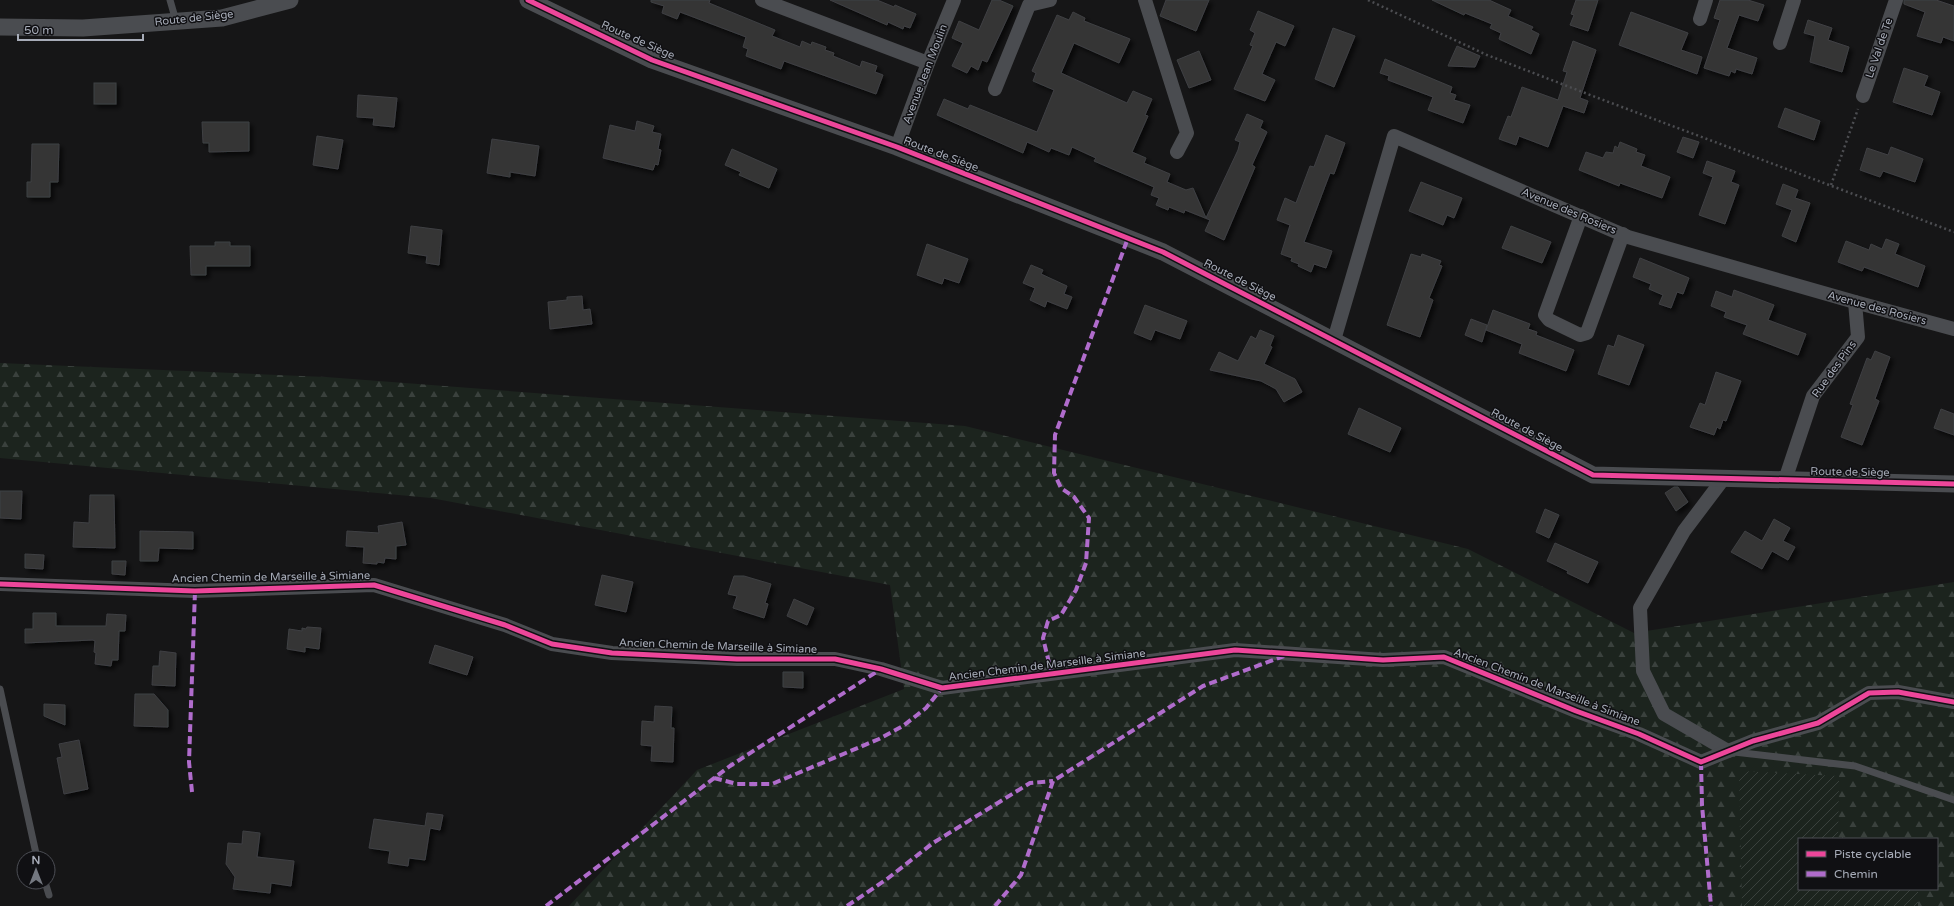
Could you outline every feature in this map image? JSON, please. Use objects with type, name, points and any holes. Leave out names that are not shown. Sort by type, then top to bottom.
[{"type":"street","name":"Route de Siège","points":[[0,27],[83,28],[222,18],[290,0]]},
{"type":"street","name":"Route de Siège","points":[[528,0],[652,60],[897,147],[1163,252],[1593,475],[1954,484]]},
{"type":"street","points":[[762,0],[928,63]]},
{"type":"street","name":"Avenue Jean Moulin","points":[[897,147],[928,63],[954,0]]},
{"type":"street","points":[[995,89],[1029,5],[1050,0]]},
{"type":"street","points":[[1144,0],[1187,133],[1177,152]]},
{"type":"street","points":[[1700,19],[1706,0]]},
{"type":"street","points":[[1780,43],[1794,0]]},
{"type":"street","name":"Le Val de Te","points":[[1863,96],[1896,0]]},
{"type":"street","name":"Avenue des Rosiers","points":[[1334,340],[1394,136],[1623,234],[1854,302],[1954,329]]},
{"type":"street","points":[[1581,216],[1546,315],[1549,320],[1580,335],[1587,333],[1623,234]]},
{"type":"street","name":"Rue des Pins","points":[[1785,480],[1813,396],[1858,337],[1854,302]]},
{"type":"street","points":[[1724,478],[1684,530],[1640,608],[1643,671],[1664,714],[1728,751]]},
{"type":"street","name":"Ancien Chemin de Marseille à Simiane","points":[[0,584],[195,590],[374,585],[504,625],[552,644],[612,653],[737,659],[835,659],[881,669],[942,688],[1235,650],[1384,660],[1444,657],[1576,711],[1639,734],[1701,762],[1753,741],[1818,723],[1870,693],[1898,692],[1954,702]]},
{"type":"lane","points":[[170,0],[176,21]]},
{"type":"lane","points":[[0,689],[35,850]]},
{"type":"lane","points":[[1728,751],[1855,766],[1954,800]]},
{"type":"lane","points":[[47,890],[49,895]]},
{"type":"path","points":[[1368,0],[1494,58],[1954,232]]},
{"type":"path","points":[[1831,185],[1863,96]]},
{"type":"green space","points":[[0,363],[326,377],[965,426],[1468,549],[1634,633],[1954,582],[1954,906],[569,906],[697,770],[904,689],[890,585],[431,498],[0,458]]},
{"type":"green space","points":[[1739,771],[1839,776],[1838,837],[1852,838],[1798,838],[1798,890],[1918,890],[1918,906],[1742,906]]},
{"type":"building","points":[[651,0],[710,0],[709,3],[775,30],[772,36],[800,47],[802,41],[811,45],[812,42],[826,47],[825,50],[834,53],[833,56],[860,67],[862,61],[877,66],[875,72],[883,75],[876,94],[784,61],[781,69],[746,56],[748,49],[743,47],[746,37],[680,12],[677,19],[662,13],[664,6],[651,2]]},
{"type":"building","points":[[830,0],[877,0],[894,7],[895,5],[916,14],[910,28],[904,26],[903,29],[888,22],[887,25]]},
{"type":"building","points":[[992,0],[999,0],[1013,6],[987,62],[982,60],[978,70],[971,66],[967,73],[952,66],[963,43],[952,38],[959,21],[979,30]]},
{"type":"building","points":[[1166,0],[1209,0],[1196,31],[1160,16]]},
{"type":"building","points":[[1432,0],[1489,0],[1511,10],[1508,16],[1533,27],[1531,30],[1539,34],[1531,54],[1499,39],[1501,33],[1490,28],[1492,24],[1465,13],[1464,15]]},
{"type":"building","points":[[1576,0],[1598,0],[1588,31],[1570,25],[1574,15],[1571,14]]},
{"type":"building","points":[[1720,0],[1748,0],[1764,5],[1758,21],[1739,15],[1727,48],[1757,58],[1752,74],[1736,69],[1735,73],[1731,71],[1729,76],[1704,68],[1720,20],[1714,18]]},
{"type":"building","points":[[1904,0],[1936,0],[1954,6],[1954,41],[1943,37],[1941,43],[1917,36],[1925,12],[1904,4]]},
{"type":"building","points":[[1258,11],[1294,26],[1285,46],[1276,42],[1262,74],[1275,80],[1265,101],[1234,89],[1253,46],[1250,45],[1255,33],[1250,30]]},
{"type":"building","points":[[1073,12],[1085,18],[1084,21],[1130,39],[1119,63],[1074,43],[1061,73],[1127,103],[1133,91],[1152,99],[1145,115],[1148,116],[1132,152],[1146,158],[1144,163],[1170,174],[1167,182],[1186,190],[1193,188],[1206,218],[1238,150],[1240,142],[1235,140],[1247,114],[1263,121],[1260,128],[1267,132],[1252,165],[1255,167],[1224,240],[1205,231],[1210,220],[1185,210],[1184,213],[1169,207],[1168,210],[1156,205],[1159,198],[1151,195],[1154,187],[1094,161],[1096,158],[1072,147],[1069,155],[1051,148],[1049,152],[1027,142],[1023,153],[937,115],[944,99],[968,109],[970,105],[1037,132],[1054,90],[1033,81],[1036,73],[1032,71],[1057,15],[1069,20]]},
{"type":"building","points":[[1631,12],[1688,33],[1681,50],[1702,57],[1697,74],[1619,45]]},
{"type":"building","points":[[1808,20],[1832,28],[1828,40],[1849,47],[1842,72],[1810,62],[1815,36],[1804,33]]},
{"type":"building","points":[[1333,28],[1355,36],[1334,87],[1315,79]]},
{"type":"building","points":[[1573,41],[1596,50],[1580,98],[1588,101],[1584,113],[1563,106],[1548,147],[1519,136],[1516,145],[1499,139],[1508,116],[1511,117],[1522,87],[1558,100],[1567,72],[1563,71]]},
{"type":"building","points":[[1457,46],[1480,56],[1475,67],[1448,66]]},
{"type":"building","points":[[1199,51],[1211,80],[1189,88],[1177,60]]},
{"type":"building","points":[[1385,59],[1452,87],[1450,93],[1456,95],[1454,100],[1470,105],[1463,123],[1428,110],[1433,97],[1388,80],[1389,76],[1380,73]]},
{"type":"building","points":[[1904,68],[1928,76],[1924,86],[1940,92],[1932,115],[1893,102]]},
{"type":"building","points":[[94,83],[116,83],[116,104],[94,104]]},
{"type":"building","points":[[358,95],[397,98],[394,127],[373,125],[374,118],[357,117]]},
{"type":"building","points":[[1785,108],[1820,121],[1814,140],[1778,127]]},
{"type":"building","points":[[637,121],[654,126],[652,132],[661,134],[658,149],[661,150],[658,165],[655,164],[653,170],[603,158],[610,125],[635,131]]},
{"type":"building","points":[[202,122],[249,122],[249,151],[209,152],[209,143],[203,143]]},
{"type":"building","points":[[1326,135],[1345,143],[1334,174],[1330,173],[1304,242],[1332,251],[1326,268],[1314,264],[1311,272],[1298,266],[1299,264],[1291,261],[1292,258],[1281,254],[1290,225],[1277,220],[1285,198],[1296,203],[1310,166],[1314,167]]},
{"type":"building","points":[[317,136],[343,140],[338,169],[313,165]]},
{"type":"building","points":[[1683,137],[1699,142],[1693,158],[1677,152]]},
{"type":"building","points":[[492,139],[539,146],[535,176],[510,172],[510,177],[487,173]]},
{"type":"building","points":[[1620,142],[1637,149],[1636,152],[1645,155],[1641,166],[1670,177],[1662,198],[1620,183],[1619,186],[1579,170],[1586,152],[1603,158],[1606,152],[1613,153],[1615,146],[1618,148]]},
{"type":"building","points":[[32,144],[59,144],[58,182],[50,182],[50,197],[27,197],[27,182],[31,182]]},
{"type":"building","points":[[1891,147],[1923,159],[1915,182],[1883,171],[1880,177],[1860,170],[1867,148],[1888,155]]},
{"type":"building","points":[[732,149],[777,169],[769,188],[739,175],[741,172],[725,165]]},
{"type":"building","points":[[1707,161],[1735,171],[1731,182],[1739,185],[1725,224],[1699,215],[1713,177],[1703,173]]},
{"type":"building","points":[[1421,182],[1462,198],[1454,218],[1447,215],[1443,225],[1409,211]]},
{"type":"building","points":[[1783,184],[1798,190],[1795,198],[1810,203],[1796,242],[1782,236],[1792,210],[1776,204]]},
{"type":"building","points":[[411,226],[442,230],[439,265],[426,263],[427,256],[408,253]]},
{"type":"building","points":[[1511,226],[1551,242],[1542,263],[1502,248]]},
{"type":"building","points":[[1886,239],[1899,244],[1895,254],[1925,266],[1918,287],[1864,267],[1862,271],[1838,262],[1846,241],[1869,250],[1871,244],[1882,249]]},
{"type":"building","points":[[215,242],[230,242],[230,246],[250,246],[250,266],[206,266],[206,275],[191,275],[190,246],[215,246]]},
{"type":"building","points":[[927,244],[968,259],[959,283],[944,278],[942,284],[917,275]]},
{"type":"building","points":[[1411,254],[1421,257],[1422,254],[1441,261],[1439,265],[1442,266],[1429,298],[1433,300],[1420,337],[1387,325]]},
{"type":"building","points":[[1640,258],[1689,278],[1683,294],[1677,292],[1671,308],[1659,304],[1663,295],[1649,289],[1651,284],[1633,277]]},
{"type":"building","points":[[1031,265],[1043,270],[1041,274],[1067,286],[1064,294],[1072,297],[1067,309],[1047,301],[1045,307],[1030,300],[1035,288],[1023,283]]},
{"type":"building","points":[[1734,290],[1774,305],[1768,320],[1806,334],[1798,355],[1743,334],[1747,325],[1724,317],[1726,312],[1711,306],[1716,291],[1732,297]]},
{"type":"building","points":[[582,296],[583,310],[590,309],[592,324],[550,329],[548,302],[567,300],[567,297]]},
{"type":"building","points":[[1145,305],[1187,321],[1180,339],[1155,330],[1151,340],[1134,333]]},
{"type":"building","points":[[1493,310],[1530,324],[1528,329],[1537,332],[1536,335],[1574,350],[1566,371],[1519,353],[1522,344],[1486,330]]},
{"type":"building","points":[[1471,319],[1487,325],[1482,342],[1465,335]]},
{"type":"building","points":[[1260,330],[1274,336],[1270,346],[1272,347],[1264,364],[1295,379],[1302,392],[1284,402],[1276,389],[1261,381],[1210,370],[1219,352],[1238,361],[1251,336],[1256,339]]},
{"type":"building","points":[[1618,335],[1644,345],[1629,385],[1598,374],[1608,345],[1614,347]]},
{"type":"building","points":[[1875,351],[1890,357],[1875,399],[1879,401],[1862,445],[1841,437],[1853,405],[1850,404],[1867,358],[1871,360]]},
{"type":"building","points":[[1716,372],[1741,381],[1726,421],[1723,420],[1720,429],[1717,427],[1714,435],[1690,427],[1700,403],[1705,405]]},
{"type":"building","points":[[1359,408],[1401,428],[1390,452],[1348,434]]},
{"type":"building","points":[[1941,409],[1954,414],[1954,435],[1934,428]]},
{"type":"building","points":[[1674,487],[1678,487],[1688,502],[1676,511],[1665,493]]},
{"type":"building","points":[[0,491],[22,491],[21,519],[0,518]]},
{"type":"building","points":[[90,495],[114,495],[115,548],[73,547],[74,522],[89,523]]},
{"type":"building","points":[[1545,509],[1559,515],[1549,538],[1536,532]]},
{"type":"building","points":[[1774,519],[1790,528],[1783,541],[1795,547],[1788,560],[1772,551],[1762,569],[1731,552],[1745,531],[1762,541]]},
{"type":"building","points":[[402,522],[406,545],[396,546],[396,559],[385,558],[384,563],[377,562],[377,564],[363,563],[364,547],[346,546],[347,531],[379,533],[378,526]]},
{"type":"building","points":[[140,531],[193,532],[193,549],[159,548],[158,561],[140,561]]},
{"type":"building","points":[[1555,543],[1598,562],[1588,583],[1547,561]]},
{"type":"building","points":[[25,554],[44,555],[43,569],[25,568]]},
{"type":"building","points":[[112,561],[126,561],[125,575],[112,574]]},
{"type":"building","points":[[602,575],[633,582],[626,612],[595,605]]},
{"type":"building","points":[[734,576],[744,576],[771,584],[765,603],[768,604],[764,618],[733,608],[737,596],[728,594]]},
{"type":"building","points":[[794,599],[814,608],[807,625],[787,616]]},
{"type":"building","points":[[33,613],[56,613],[56,626],[106,626],[107,614],[126,615],[125,631],[119,631],[118,660],[112,660],[111,666],[95,664],[95,641],[93,640],[25,643],[25,629],[33,629]]},
{"type":"building","points":[[307,627],[321,628],[319,649],[305,647],[305,652],[287,649],[289,629],[302,631],[302,628],[306,629]]},
{"type":"building","points":[[435,645],[473,657],[467,675],[429,663]]},
{"type":"building","points":[[160,651],[176,653],[175,686],[152,685],[153,666],[159,666]]},
{"type":"building","points":[[783,672],[803,672],[803,688],[783,687]]},
{"type":"building","points":[[135,694],[154,694],[168,710],[168,727],[134,726]]},
{"type":"building","points":[[44,704],[65,705],[65,725],[44,716]]},
{"type":"building","points":[[655,706],[672,707],[671,728],[674,728],[673,762],[651,761],[652,746],[641,745],[642,721],[654,722]]},
{"type":"building","points":[[79,740],[88,789],[64,794],[57,758],[62,757],[59,744]]},
{"type":"building","points":[[427,813],[443,815],[440,830],[430,828],[425,860],[409,858],[408,866],[388,863],[390,851],[369,848],[374,819],[425,826]]},
{"type":"building","points":[[243,831],[260,833],[257,857],[294,861],[291,886],[271,883],[270,893],[233,889],[235,877],[226,864],[228,843],[242,844]]},
{"type":"marked path","points":[[1052,675],[1043,638],[1048,621],[1061,615],[1076,590],[1086,563],[1089,518],[1074,497],[1061,488],[1054,473],[1055,435],[1128,238]]},
{"type":"marked path","points":[[192,792],[189,762],[195,591]]},
{"type":"marked path","points":[[995,906],[1021,875],[1053,781],[1203,686],[1284,656]]},
{"type":"marked path","points":[[546,906],[730,766],[881,669]]},
{"type":"marked path","points":[[714,778],[737,784],[772,784],[879,739],[903,726],[926,708],[942,688]]},
{"type":"marked path","points":[[1701,762],[1702,805],[1711,906]]},
{"type":"marked path","points":[[847,906],[887,879],[933,843],[1030,783],[1053,781]]},
{"type":"cycle path","points":[[528,0],[652,60],[897,147],[1163,252],[1593,475],[1954,484]]},
{"type":"cycle path","points":[[0,584],[195,591],[374,585],[505,625],[552,644],[612,653],[737,659],[835,659],[881,669],[942,688],[1235,650],[1383,660],[1444,657],[1576,711],[1639,734],[1701,762],[1753,741],[1818,723],[1869,693],[1898,692],[1954,702]]}]
